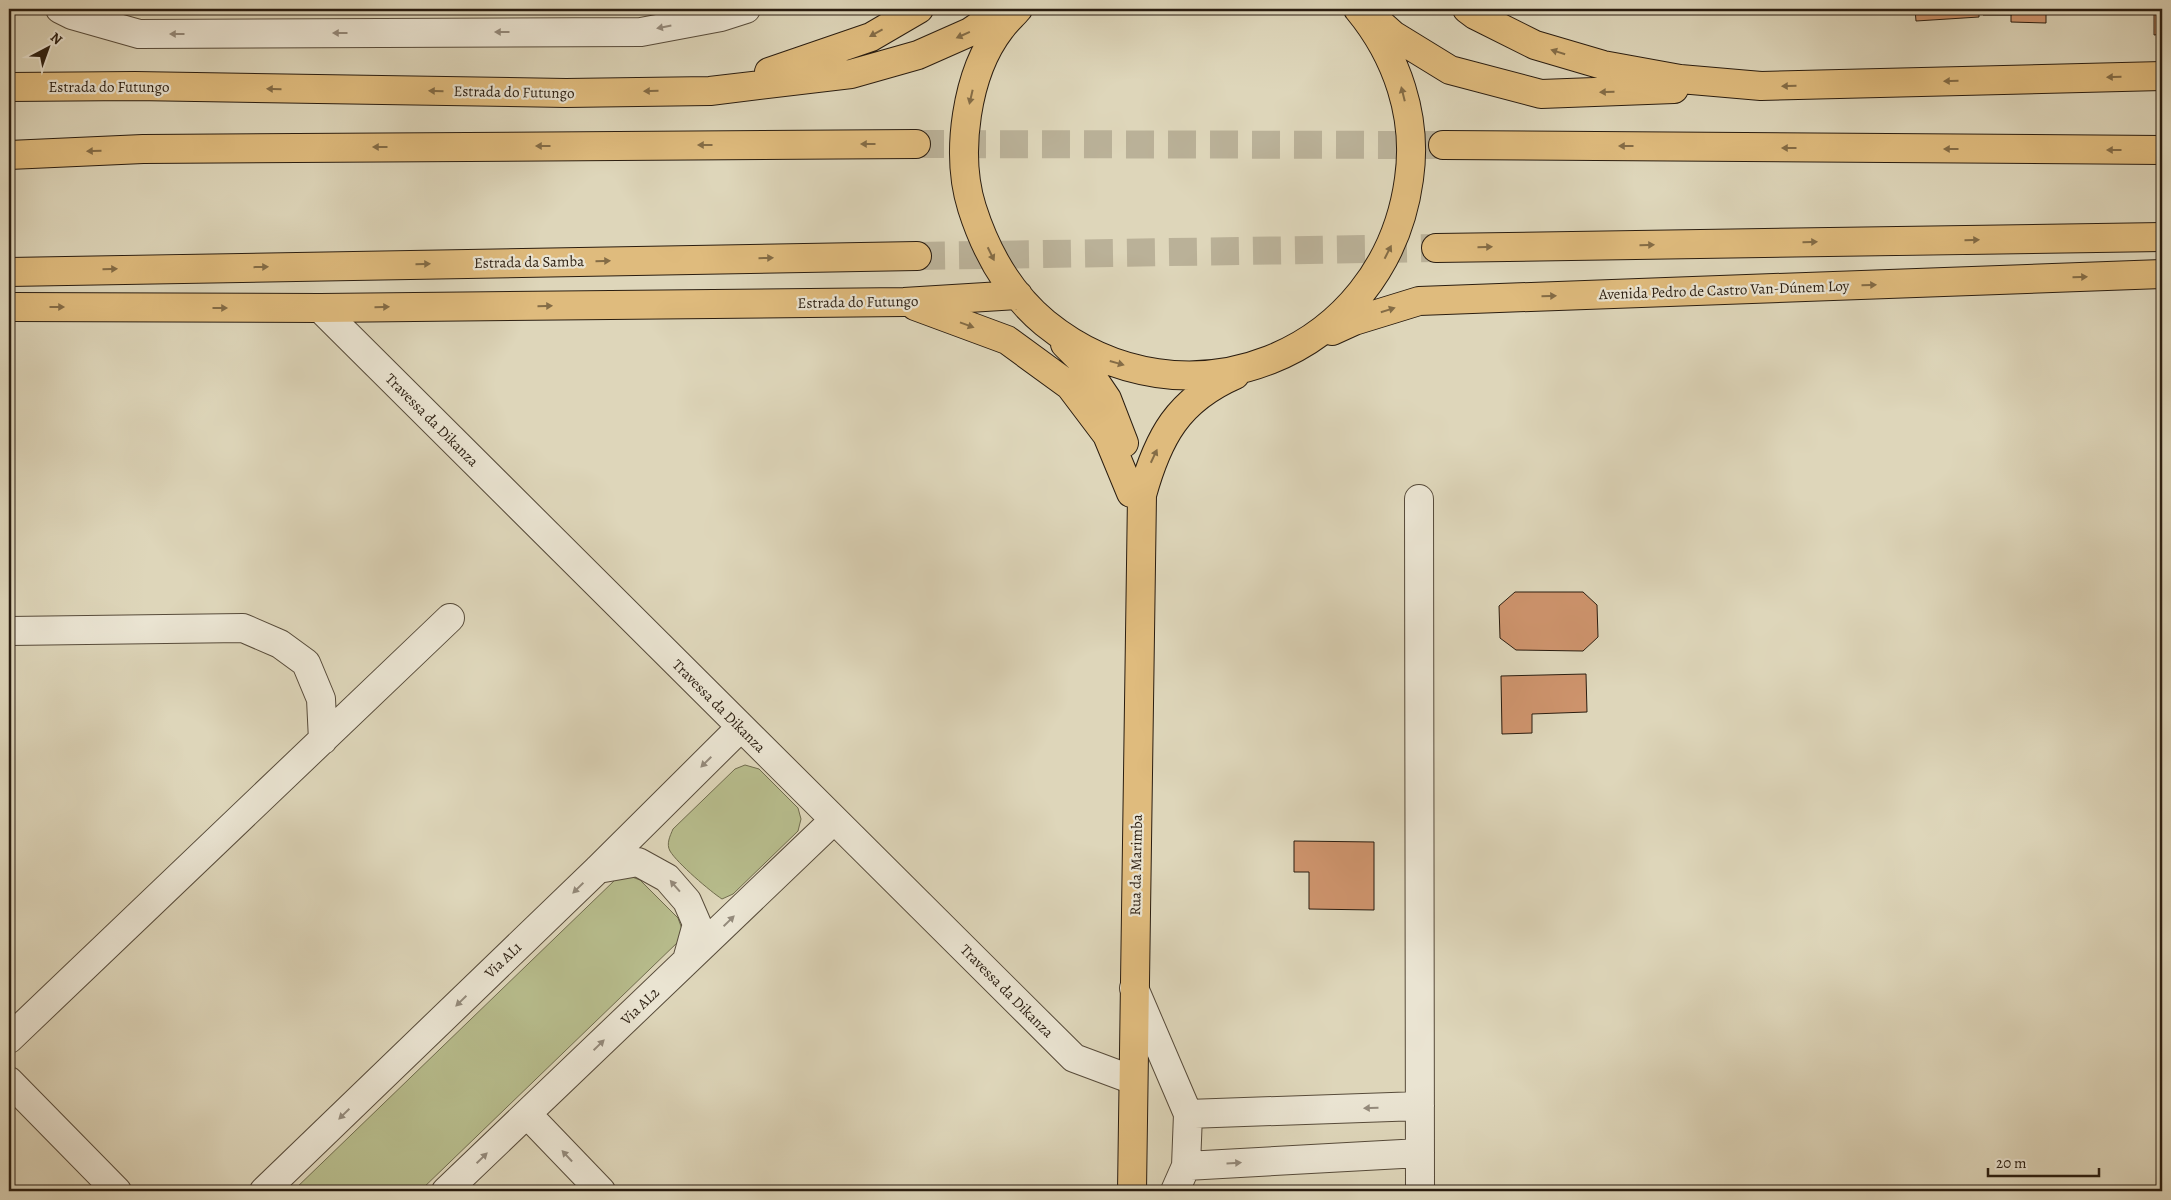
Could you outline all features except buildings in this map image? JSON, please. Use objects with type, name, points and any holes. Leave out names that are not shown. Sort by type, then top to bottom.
[{"type":"main road","points":[[690,91],[791,65],[871,36],[919,9]]},
{"type":"main road","name":"Estrada do Futungo","points":[[9,87],[135,86],[566,93],[710,91],[852,74],[918,55],[970,32],[1004,9]]},
{"type":"main road","points":[[1018,9],[1000,28],[980,68],[972,93],[965,128],[964,164],[970,200],[980,234],[996,266],[1018,295],[1044,322],[1076,344],[1110,361],[1147,371],[1185,375],[1222,372],[1260,364],[1295,349],[1327,328],[1354,303],[1378,272],[1395,239],[1406,202],[1411,164],[1410,136],[1402,89],[1389,54],[1358,9]]},
{"type":"main road","points":[[1363,9],[1393,34],[1450,70],[1541,94],[1761,86],[2162,76]]},
{"type":"main road","points":[[1468,9],[1475,15],[1535,45],[1603,65],[1680,79],[1761,86]]},
{"type":"main road","points":[[9,154],[153,149],[916,144]]},
{"type":"main road","points":[[1444,145],[2162,150]]},
{"type":"main road","points":[[1436,248],[2162,236]]},
{"type":"main road","name":"Estrada da Samba","points":[[9,272],[142,268],[916,256]]},
{"type":"main road","name":"Avenida Pedro de Castro Van-Dúnem Loy","points":[[1295,349],[1354,321],[1419,300],[2162,274]]},
{"type":"main road","name":"Estrada do Futungo","points":[[9,307],[320,308],[904,302],[1018,295]]},
{"type":"main road","points":[[904,302],[1007,340],[1070,386],[1107,435],[1130,493]]},
{"type":"main road","name":"Rua da Marimba","points":[[1044,322],[1080,359],[1107,399],[1125,445],[1130,493],[1140,538]]},
{"type":"main road","name":"Rua da Marimba","points":[[1132,1191],[1142,495],[1151,461],[1168,428],[1193,399],[1226,379],[1260,364]]},
{"type":"street","points":[[60,9],[72,15],[139,34],[149,34],[641,32],[721,17],[746,9]]},
{"type":"street","name":"Travessa da Dikanza","points":[[320,308],[1074,1058],[1134,1080]]},
{"type":"street","points":[[1419,499],[1420,1191]]},
{"type":"street","points":[[9,1039],[450,618]]},
{"type":"street","points":[[9,631],[243,628],[280,644],[306,663],[321,700],[323,740]]},
{"type":"street","name":"Via AL1","points":[[264,1191],[598,869],[741,728]]},
{"type":"street","name":"Via AL2","points":[[446,1191],[834,820]]},
{"type":"street","points":[[598,869],[638,862],[668,878],[687,900],[697,924],[686,962]]},
{"type":"street","points":[[1134,988],[1188,1114],[1186,1166],[1175,1191]]},
{"type":"street","points":[[9,1081],[117,1191]]},
{"type":"street","points":[[1188,1114],[1420,1106]]},
{"type":"street","points":[[527,1114],[601,1191]]},
{"type":"street","points":[[1186,1166],[1420,1153]]},
{"type":"green space","points":[[745,765],[759,769],[798,808],[801,819],[798,831],[733,894],[722,899],[694,877],[680,863],[670,851],[668,846],[669,840],[673,829],[735,769]]},
{"type":"green space","points":[[627,875],[640,880],[678,918],[682,929],[679,941],[420,1191],[293,1191],[616,879]]},
{"type":"tunnel","points":[[916,144],[1443,145]]},
{"type":"tunnel","points":[[917,256],[1436,248]]}]
